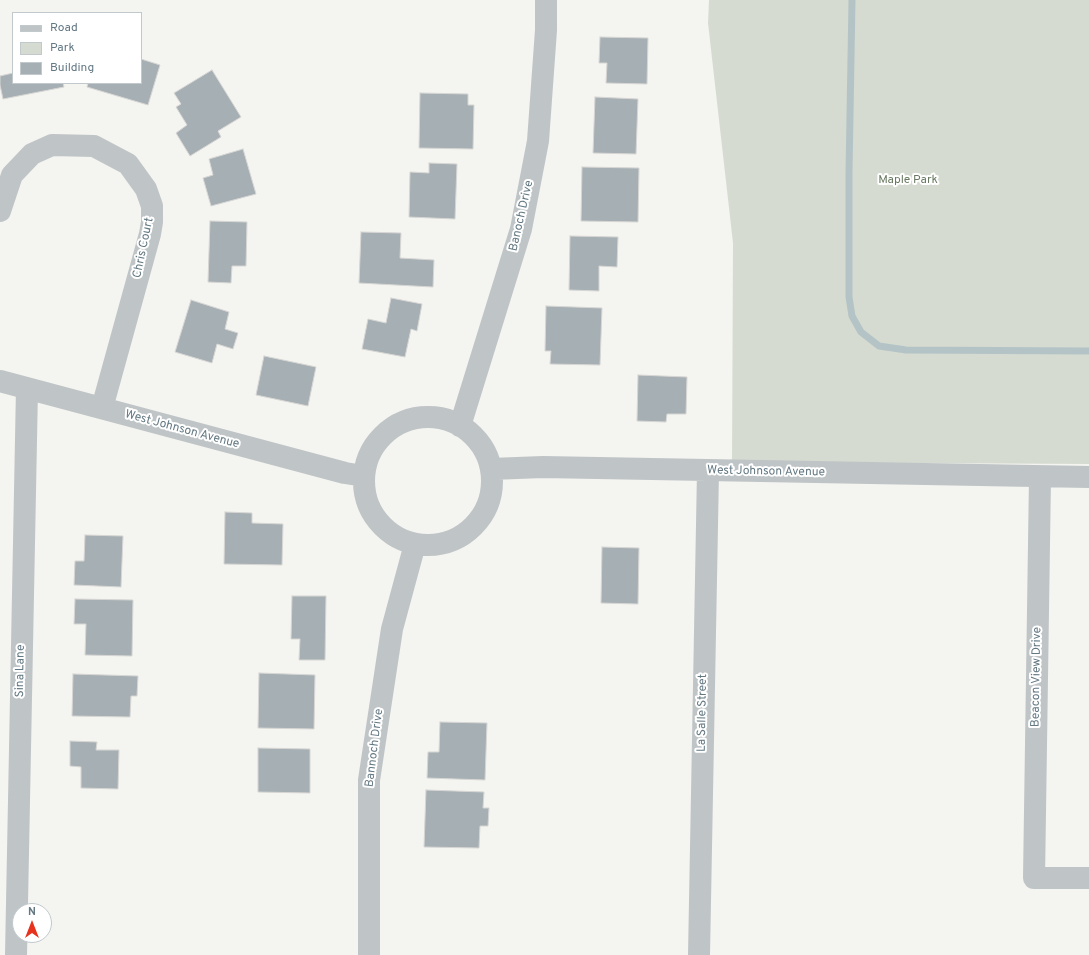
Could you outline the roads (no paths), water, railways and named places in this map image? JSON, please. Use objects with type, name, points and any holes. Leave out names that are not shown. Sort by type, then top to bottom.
[{"type":"street","name":"Banoch Drive","points":[[460,426],[521,229],[538,141],[546,30],[546,0]]},
{"type":"street","name":"Chris Court","points":[[0,211],[12,175],[32,154],[52,145],[94,146],[128,164],[146,189],[152,206],[150,234],[102,408]]},
{"type":"street","name":"West Johnson Avenue","points":[[0,381],[345,473],[364,476]]},
{"type":"street","name":"Sina Lane","points":[[16,955],[27,388]]},
{"type":"street","points":[[418,418],[440,418],[460,426],[475,437],[485,452],[492,469],[493,484],[490,500],[483,515],[473,527],[461,536],[447,543],[431,546],[415,544],[402,540],[391,534],[373,515],[367,502],[364,489],[364,476],[369,455],[381,437],[398,424],[418,418]]},
{"type":"street","name":"West Johnson Avenue","points":[[492,469],[543,467],[1089,477]]},
{"type":"street","name":"La Salle Street","points":[[699,955],[708,471]]},
{"type":"street","name":"Beacon View Drive","points":[[1040,477],[1034,878],[1089,878]]},
{"type":"street","name":"Bannoch Drive","points":[[369,955],[369,780],[392,629],[415,544]]},
{"type":"waterway","points":[[852,0],[849,173],[849,297],[852,316],[861,332],[879,346],[906,350],[1089,351]]},
{"type":"park label","name":"Maple Park","points":[[908,181]]}]
